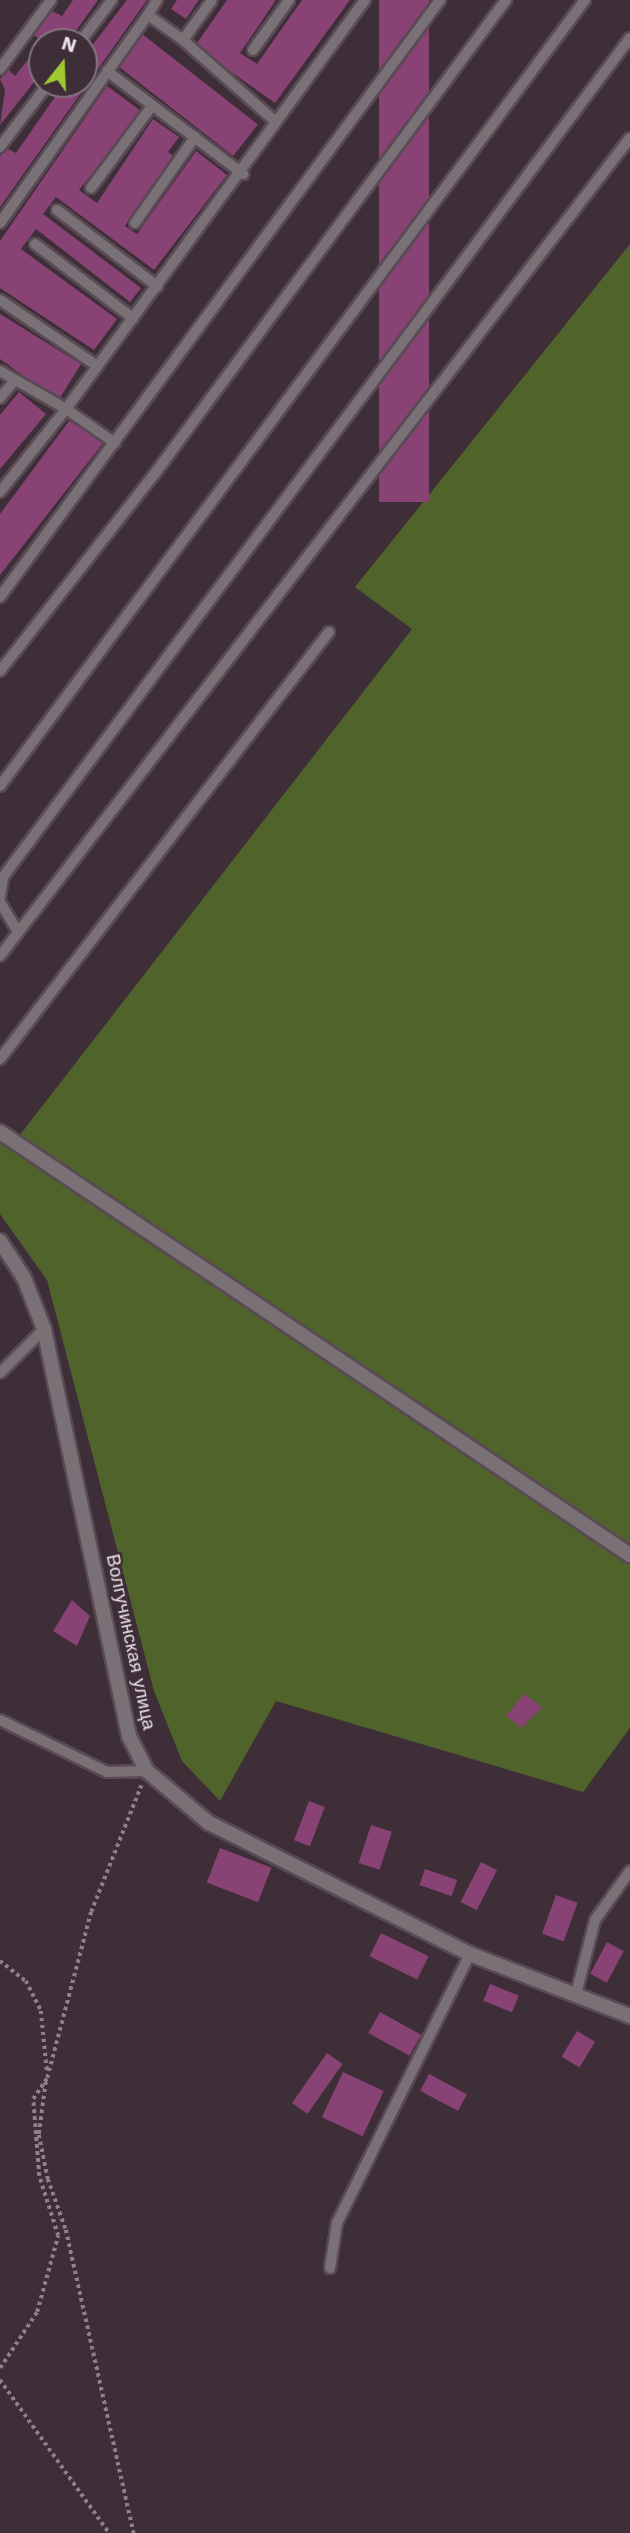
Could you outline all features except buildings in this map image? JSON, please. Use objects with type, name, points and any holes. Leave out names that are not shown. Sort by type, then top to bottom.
[{"type":"street","points":[[0,1132],[630,1555]]},
{"type":"street","name":"Волгучинская улица","points":[[0,1241],[24,1278],[44,1329],[129,1736],[147,1771],[209,1823],[470,1954],[577,1990],[630,2016]]},
{"type":"lane","points":[[0,69],[51,0]]},
{"type":"lane","points":[[90,28],[111,0]]},
{"type":"lane","points":[[0,223],[157,0]]},
{"type":"lane","points":[[183,40],[212,0]]},
{"type":"lane","points":[[253,50],[289,0]]},
{"type":"lane","points":[[0,492],[243,174],[276,122],[365,0]]},
{"type":"lane","points":[[0,597],[440,0]]},
{"type":"lane","points":[[0,671],[153,476],[506,0]]},
{"type":"lane","points":[[0,786],[584,0]]},
{"type":"lane","points":[[148,15],[183,40],[276,122]]},
{"type":"lane","points":[[18,932],[0,899],[3,877],[630,38]]},
{"type":"lane","points":[[107,71],[243,174]]},
{"type":"lane","points":[[0,147],[37,98]]},
{"type":"lane","points":[[91,188],[152,106]]},
{"type":"lane","points":[[135,223],[195,137]]},
{"type":"lane","points":[[0,956],[630,138]]},
{"type":"lane","points":[[57,210],[157,286]]},
{"type":"lane","points":[[35,244],[132,318]]},
{"type":"lane","points":[[0,299],[96,365]]},
{"type":"lane","points":[[0,371],[66,409],[115,443]]},
{"type":"lane","points":[[0,398],[15,380]]},
{"type":"lane","points":[[0,1059],[329,632]]},
{"type":"lane","points":[[0,1373],[44,1329]]},
{"type":"lane","points":[[0,1720],[107,1772],[147,1771]]},
{"type":"lane","points":[[577,1990],[595,1920],[630,1871]]},
{"type":"lane","points":[[330,2268],[337,2223],[470,1954]]},
{"type":"path","points":[[134,2533],[66,2230],[48,2179],[40,2135],[47,2078],[91,1912],[147,1771]]},
{"type":"path","points":[[0,1961],[26,1981],[41,2011],[47,2078],[33,2099],[39,2176],[58,2236],[37,2312],[0,2368]]},
{"type":"path","points":[[0,2380],[109,2533]]},
{"type":"green space","points":[[630,244],[630,1728],[583,1792],[276,1701],[220,1801],[182,1761],[154,1691],[47,1280],[0,1214],[0,1143],[9,1149],[412,629],[355,587]]}]
